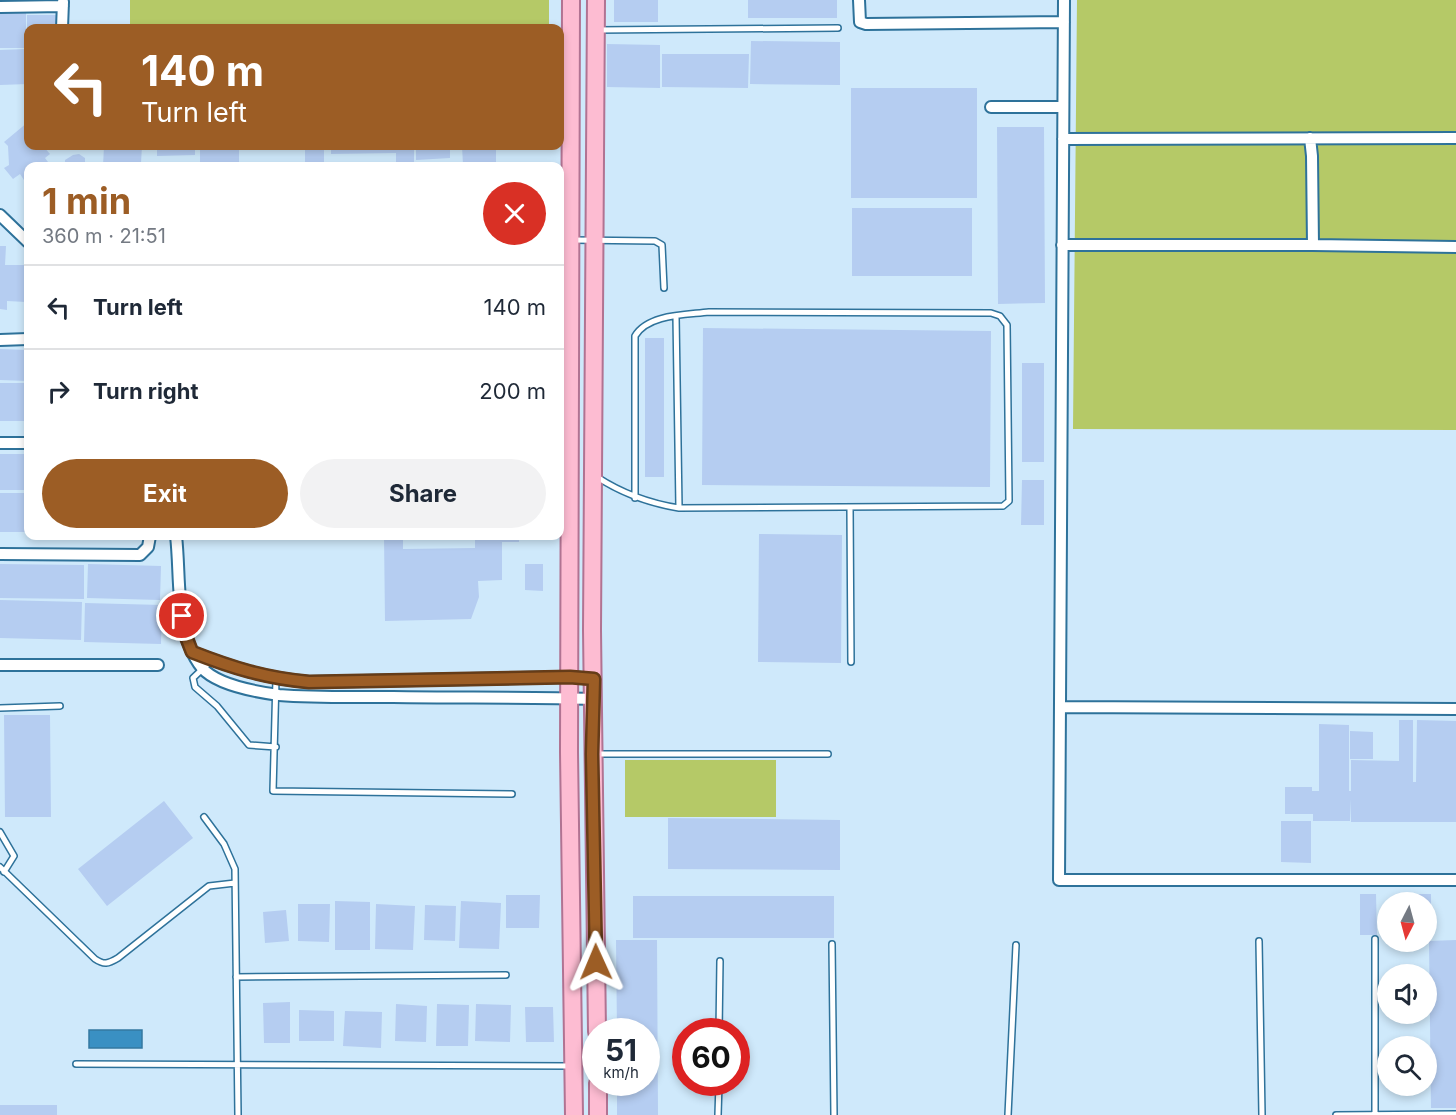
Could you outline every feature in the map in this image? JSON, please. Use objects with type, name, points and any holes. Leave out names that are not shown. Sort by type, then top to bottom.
[{"type":"main road","points":[[571,0],[569,699],[574,1115]]},
{"type":"main road","points":[[596,0],[592,754],[597,1018]]},
{"type":"main road","points":[[598,1096],[598,1115]]},
{"type":"street","points":[[859,0],[860,22],[866,24],[1064,22]]},
{"type":"street","points":[[1064,0],[1059,880],[1456,880]]},
{"type":"street","points":[[0,7],[63,3],[62,24]]},
{"type":"street","points":[[991,107],[1063,107]]},
{"type":"street","points":[[1310,138],[1313,245]]},
{"type":"street","points":[[1063,139],[1456,138]]},
{"type":"street","points":[[0,215],[24,238]]},
{"type":"street","points":[[1062,245],[1456,247]]},
{"type":"street","points":[[0,339],[24,339]]},
{"type":"street","points":[[0,443],[24,443]]},
{"type":"street","points":[[0,554],[140,555],[148,547],[149,540]]},
{"type":"street","points":[[176,540],[185,634],[192,652],[203,669],[222,681],[250,690],[310,697],[594,699]]},
{"type":"street","points":[[192,652],[247,672],[276,679],[309,682],[570,677],[594,679]]},
{"type":"street","points":[[0,665],[158,665]]},
{"type":"street","points":[[1060,706],[1456,709]]},
{"type":"lane","points":[[596,30],[838,28]]},
{"type":"lane","points":[[571,240],[655,241],[662,245],[664,288]]},
{"type":"lane","points":[[593,474],[618,491],[634,498],[679,508],[1003,506],[1009,501],[1007,325],[1004,319],[991,313],[709,312],[676,316],[643,325],[635,336],[634,498]]},
{"type":"lane","points":[[676,316],[679,508]]},
{"type":"lane","points":[[850,507],[851,662]]},
{"type":"lane","points":[[212,660],[194,678],[195,687],[217,706],[243,741],[254,746],[276,747]]},
{"type":"lane","points":[[276,679],[276,747],[273,791],[512,794]]},
{"type":"lane","points":[[0,708],[60,706]]},
{"type":"lane","points":[[592,754],[828,754]]},
{"type":"lane","points":[[204,817],[224,844],[235,869],[238,1115]]},
{"type":"lane","points":[[0,832],[14,856],[2,869],[102,963],[109,964],[118,958],[208,886],[235,884]]},
{"type":"lane","points":[[1375,939],[1375,1115]]},
{"type":"lane","points":[[1259,941],[1262,1115]]},
{"type":"lane","points":[[832,944],[834,1115]]},
{"type":"lane","points":[[1008,1115],[1016,945]]},
{"type":"lane","points":[[719,1018],[720,961]]},
{"type":"lane","points":[[236,977],[506,975]]},
{"type":"lane","points":[[76,1064],[573,1066]]},
{"type":"lane","points":[[718,1115],[719,1096]]},
{"type":"lane","points":[[1336,1115],[1456,1114]]},
{"type":"green space","points":[[130,0],[549,0],[549,24],[130,24]]},
{"type":"green space","points":[[1077,0],[1456,0],[1456,430],[1073,429]]},
{"type":"green space","points":[[625,760],[776,760],[776,817],[625,817]]},
{"type":"water","points":[[89,1030],[142,1030],[142,1048],[89,1048]]},
{"type":"building","points":[[614,0],[658,0],[658,22],[614,22]]},
{"type":"building","points":[[748,0],[837,0],[837,18],[748,18]]},
{"type":"building","points":[[0,13],[26,13],[24,48],[0,48]]},
{"type":"building","points":[[27,15],[58,15],[58,24],[27,24]]},
{"type":"building","points":[[751,41],[840,42],[840,85],[750,84]]},
{"type":"building","points":[[607,44],[660,45],[660,88],[607,87]]},
{"type":"building","points":[[24,49],[24,84],[0,85],[0,50]]},
{"type":"building","points":[[662,54],[749,54],[748,88],[662,87]]},
{"type":"building","points":[[851,88],[977,88],[977,198],[851,198]]},
{"type":"building","points":[[24,125],[24,150],[46,150],[50,154],[45,158],[48,162],[24,162],[24,180],[20,174],[13,179],[4,168],[9,165],[8,146],[4,142]]},
{"type":"building","points":[[997,127],[1044,127],[1045,303],[998,304]]},
{"type":"building","points":[[104,150],[142,150],[141,162],[103,162]]},
{"type":"building","points":[[157,150],[195,150],[195,155],[157,156]]},
{"type":"building","points":[[200,150],[239,150],[239,162],[200,162]]},
{"type":"building","points":[[305,150],[324,150],[324,162],[305,162]]},
{"type":"building","points":[[331,150],[414,150],[414,162],[396,162],[396,153],[331,154]]},
{"type":"building","points":[[416,150],[450,150],[450,158],[416,160]]},
{"type":"building","points":[[462,150],[496,150],[496,162],[463,162]]},
{"type":"building","points":[[79,154],[85,158],[85,162],[65,162],[73,155]]},
{"type":"building","points":[[852,208],[972,208],[972,276],[852,276]]},
{"type":"building","points":[[0,246],[6,246],[5,265],[24,265],[24,302],[7,301],[7,310],[0,309]]},
{"type":"building","points":[[703,328],[991,331],[990,487],[702,485]]},
{"type":"building","points":[[645,338],[664,338],[664,477],[645,477]]},
{"type":"building","points":[[0,349],[24,350],[24,381],[0,380]]},
{"type":"building","points":[[1022,363],[1044,363],[1044,462],[1022,462]]},
{"type":"building","points":[[0,383],[24,383],[24,421],[0,421]]},
{"type":"building","points":[[0,454],[24,454],[24,490],[0,490]]},
{"type":"building","points":[[1022,480],[1044,480],[1044,525],[1021,525]]},
{"type":"building","points":[[0,493],[24,493],[24,532],[0,532]]},
{"type":"building","points":[[759,534],[842,535],[841,663],[758,662]]},
{"type":"building","points":[[384,540],[403,540],[403,549],[475,548],[475,540],[519,540],[519,542],[502,542],[502,580],[478,581],[479,597],[471,619],[385,621]]},
{"type":"building","points":[[0,564],[84,565],[84,599],[0,598]]},
{"type":"building","points":[[88,564],[161,566],[160,600],[87,598]]},
{"type":"building","points":[[525,564],[543,564],[543,591],[525,590]]},
{"type":"building","points":[[0,600],[82,602],[81,640],[0,638]]},
{"type":"building","points":[[85,603],[162,605],[161,644],[84,642]]},
{"type":"building","points":[[4,715],[50,715],[51,817],[5,817]]},
{"type":"building","points":[[1399,720],[1413,720],[1413,782],[1416,782],[1417,720],[1456,721],[1456,822],[1351,822],[1351,799],[1350,821],[1313,821],[1313,814],[1285,814],[1285,787],[1312,787],[1312,791],[1319,791],[1319,724],[1349,725],[1349,791],[1351,791],[1351,760],[1399,761]]},
{"type":"building","points":[[1350,731],[1373,732],[1373,759],[1350,759]]},
{"type":"building","points":[[164,801],[193,838],[107,906],[78,869]]},
{"type":"building","points":[[668,818],[840,820],[840,870],[668,869]]},
{"type":"building","points":[[1281,821],[1311,821],[1311,863],[1281,862]]},
{"type":"building","points":[[1360,894],[1376,894],[1377,935],[1360,935]]},
{"type":"building","points":[[506,895],[540,895],[539,928],[506,928]]},
{"type":"building","points":[[633,896],[834,896],[834,938],[633,938]]},
{"type":"building","points":[[335,901],[370,902],[370,950],[335,950]]},
{"type":"building","points":[[461,901],[501,903],[499,949],[459,948]]},
{"type":"building","points":[[298,904],[330,904],[329,942],[298,941]]},
{"type":"building","points":[[376,904],[415,906],[413,950],[375,949]]},
{"type":"building","points":[[425,905],[456,906],[455,941],[424,940]]},
{"type":"building","points":[[286,910],[289,941],[265,943],[263,912]]},
{"type":"building","points":[[616,940],[657,940],[657,1018],[617,1018]]},
{"type":"building","points":[[1456,940],[1456,1108],[1431,1108],[1431,1096],[1437,1096],[1437,1036],[1430,1036],[1430,1024],[1437,1024],[1437,964],[1429,964],[1429,952],[1437,952],[1437,941]]},
{"type":"building","points":[[290,1002],[290,1043],[264,1043],[263,1003]]},
{"type":"building","points":[[396,1004],[427,1006],[426,1042],[395,1041]]},
{"type":"building","points":[[437,1004],[469,1005],[468,1046],[436,1046]]},
{"type":"building","points":[[476,1004],[511,1005],[510,1042],[475,1041]]},
{"type":"building","points":[[525,1007],[553,1007],[554,1042],[526,1042]]},
{"type":"building","points":[[299,1010],[334,1011],[334,1041],[299,1041]]},
{"type":"building","points":[[345,1011],[382,1012],[381,1048],[343,1046]]},
{"type":"building","points":[[617,1096],[658,1096],[658,1115],[617,1115]]},
{"type":"building","points":[[0,1105],[57,1105],[57,1115],[0,1115]]},
{"type":"route","points":[[182,616],[185,634],[192,652],[247,672],[276,679],[309,682],[570,677],[594,679],[592,754],[596,962]]}]
